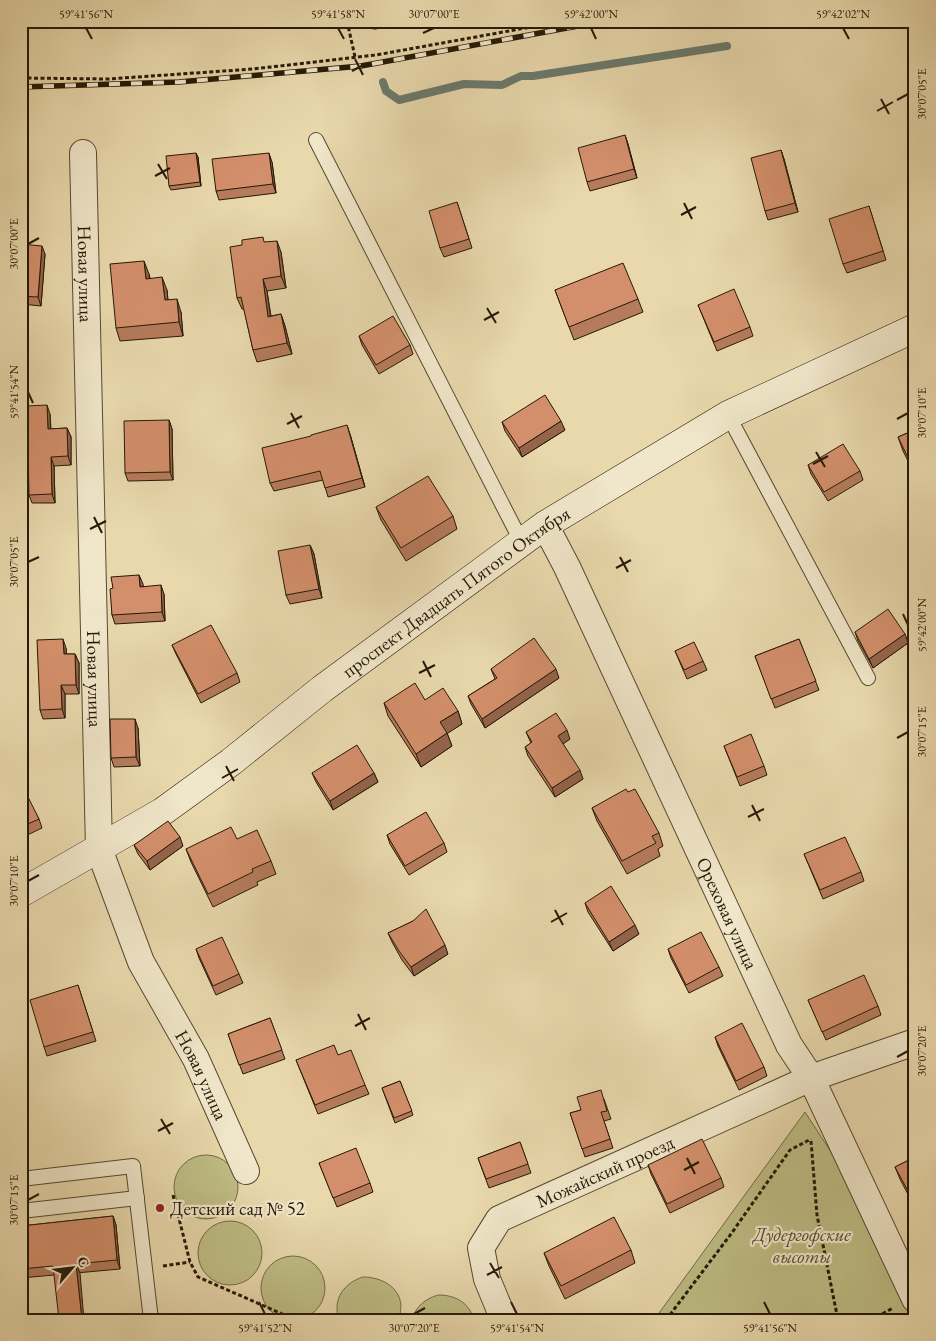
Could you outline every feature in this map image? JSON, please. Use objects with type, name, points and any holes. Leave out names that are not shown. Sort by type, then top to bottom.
[{"type":"street","name":"Новая улица","points":[[83,153],[98,849],[141,962],[196,1059],[246,1171]]},
{"type":"street","name":"проспект Двадцать Пятого Октября","points":[[21,893],[162,812],[231,762],[322,689],[545,525],[728,415],[915,328]]},
{"type":"street","name":"Ореховая улица","points":[[545,525],[568,568],[789,1045],[811,1078],[915,1299]]},
{"type":"street","name":"Можайский проезд","points":[[504,1320],[486,1279],[481,1248],[499,1219],[811,1078],[915,1042]]},
{"type":"lane","points":[[316,140],[521,542]]},
{"type":"lane","points":[[728,415],[868,678]]},
{"type":"lane","points":[[21,1179],[133,1166],[151,1320]]},
{"type":"lane","points":[[21,1211],[136,1198]]},
{"type":"path","points":[[347,21],[355,57]]},
{"type":"path","points":[[21,78],[108,79],[253,70],[376,55],[564,21]]},
{"type":"path","points":[[811,1130],[817,1215],[838,1320]]},
{"type":"path","points":[[666,1320],[731,1234],[790,1150],[811,1139]]},
{"type":"path","points":[[173,1196],[190,1262],[198,1277],[296,1320]]},
{"type":"path","points":[[144,1268],[190,1262]]},
{"type":"green space","name":"Дудергофские высоты","points":[[805,1112],[915,1281],[915,1320],[654,1320]]},
{"type":"green space","points":[[206,1155],[224,1161],[232,1169],[238,1187],[232,1205],[224,1213],[206,1219],[188,1213],[180,1205],[174,1187],[180,1169],[188,1161]]},
{"type":"green space","points":[[230,1221],[248,1227],[256,1235],[262,1253],[256,1271],[248,1279],[230,1285],[212,1279],[204,1271],[198,1253],[204,1235],[212,1227]]},
{"type":"green space","points":[[293,1256],[311,1262],[319,1270],[325,1288],[319,1306],[311,1314],[293,1320],[275,1314],[267,1306],[261,1288],[267,1270],[275,1262]]},
{"type":"green space","points":[[363,1277],[380,1280],[394,1289],[401,1302],[398,1320],[339,1320],[337,1305],[341,1293],[350,1283]]},
{"type":"green space","points":[[438,1295],[456,1298],[465,1304],[469,1308],[474,1320],[412,1320],[422,1304]]},
{"type":"building","points":[[625,135],[634,169],[587,182],[578,148]]},
{"type":"building","points":[[781,150],[795,203],[765,211],[751,158]]},
{"type":"building","points":[[196,153],[200,182],[169,186],[166,156]]},
{"type":"building","points":[[269,153],[273,184],[216,191],[212,159]]},
{"type":"building","points":[[457,202],[469,239],[440,248],[429,211]]},
{"type":"building","points":[[869,206],[883,251],[843,264],[829,219]]},
{"type":"building","points":[[263,237],[264,242],[277,241],[281,276],[263,279],[268,317],[281,314],[287,343],[253,350],[241,297],[237,298],[230,247],[242,245],[242,240]]},
{"type":"building","points":[[21,244],[42,246],[38,297],[21,296]]},
{"type":"building","points":[[144,261],[146,279],[162,277],[165,300],[177,299],[179,322],[116,328],[110,264]]},
{"type":"building","points":[[623,263],[638,299],[569,327],[555,290]]},
{"type":"building","points":[[734,289],[750,327],[714,342],[698,305]]},
{"type":"building","points":[[393,316],[410,345],[376,365],[359,336]]},
{"type":"building","points":[[545,395],[561,421],[519,448],[502,422]]},
{"type":"building","points":[[47,405],[48,429],[67,428],[68,456],[51,457],[52,494],[29,495],[27,406]]},
{"type":"building","points":[[915,416],[915,427],[910,419]]},
{"type":"building","points":[[169,420],[170,472],[125,473],[124,421]]},
{"type":"building","points":[[347,425],[362,478],[325,488],[320,471],[270,483],[262,448]]},
{"type":"building","points":[[915,430],[915,472],[898,437]]},
{"type":"building","points":[[843,444],[860,471],[824,492],[808,465]]},
{"type":"building","points":[[428,476],[453,516],[401,548],[376,507]]},
{"type":"building","points":[[310,545],[319,589],[286,595],[278,551]]},
{"type":"building","points":[[139,575],[140,587],[161,585],[162,612],[112,615],[110,589],[113,588],[111,577]]},
{"type":"building","points":[[888,609],[905,634],[869,659],[855,632]]},
{"type":"building","points":[[211,625],[237,673],[198,694],[172,645]]},
{"type":"building","points":[[534,638],[556,669],[482,719],[468,696],[497,678],[491,669]]},
{"type":"building","points":[[63,639],[64,654],[75,654],[76,685],[61,685],[62,709],[40,710],[37,640]]},
{"type":"building","points":[[799,639],[816,681],[771,699],[755,656]]},
{"type":"building","points":[[694,642],[703,661],[684,670],[675,651]]},
{"type":"building","points":[[415,683],[425,700],[443,688],[458,711],[440,722],[447,733],[416,754],[384,703]]},
{"type":"building","points":[[556,713],[567,730],[558,736],[580,770],[552,788],[525,747],[532,742],[526,732]]},
{"type":"building","points":[[110,719],[135,719],[136,757],[111,758]]},
{"type":"building","points":[[751,734],[764,766],[737,777],[724,746]]},
{"type":"building","points":[[357,745],[374,773],[330,801],[312,773]]},
{"type":"building","points":[[23,787],[39,819],[21,827],[21,788]]},
{"type":"building","points":[[626,789],[628,792],[635,789],[659,833],[652,836],[656,843],[622,861],[592,808]]},
{"type":"building","points":[[426,812],[444,843],[405,866],[387,835]]},
{"type":"building","points":[[168,821],[180,837],[147,861],[134,845]]},
{"type":"building","points":[[231,827],[237,839],[257,830],[271,861],[252,869],[253,872],[208,894],[186,849]]},
{"type":"building","points":[[845,837],[861,872],[820,890],[804,854]]},
{"type":"building","points":[[611,886],[635,925],[609,942],[585,903]]},
{"type":"building","points":[[426,909],[445,945],[411,967],[388,933],[413,921]]},
{"type":"building","points":[[701,932],[719,967],[686,985],[668,949]]},
{"type":"building","points":[[222,937],[239,974],[213,986],[196,949]]},
{"type":"building","points":[[864,975],[878,1006],[822,1032],[808,1000]]},
{"type":"building","points":[[78,985],[93,1032],[44,1047],[30,1000]]},
{"type":"building","points":[[270,1018],[282,1050],[239,1065],[228,1034]]},
{"type":"building","points":[[742,1023],[764,1067],[736,1081],[715,1037]]},
{"type":"building","points":[[334,1045],[338,1055],[351,1050],[365,1085],[315,1105],[296,1060]]},
{"type":"building","points":[[400,1081],[412,1111],[394,1118],[382,1088]]},
{"type":"building","points":[[601,1090],[607,1111],[601,1112],[610,1139],[582,1149],[570,1113],[581,1110],[577,1097]]},
{"type":"building","points":[[702,1139],[721,1178],[667,1204],[648,1165]]},
{"type":"building","points":[[520,1142],[528,1164],[486,1179],[478,1158]]},
{"type":"building","points":[[356,1148],[370,1183],[333,1198],[319,1163]]},
{"type":"building","points":[[915,1157],[915,1204],[895,1167]]},
{"type":"building","points":[[113,1216],[117,1260],[76,1264],[82,1320],[59,1320],[53,1266],[21,1269],[21,1226]]},
{"type":"building","points":[[614,1217],[631,1250],[561,1286],[544,1253]]},
{"type":"waterway","points":[[374,21],[375,26]]},
{"type":"waterway","points":[[383,82],[386,91],[399,100],[464,84],[502,85],[521,76],[533,76],[727,46]]},
{"type":"railway","points":[[21,87],[179,82],[361,66],[605,21]]},
{"type":"place","name":"Детский сад № 52","points":[[160,1208]]}]
